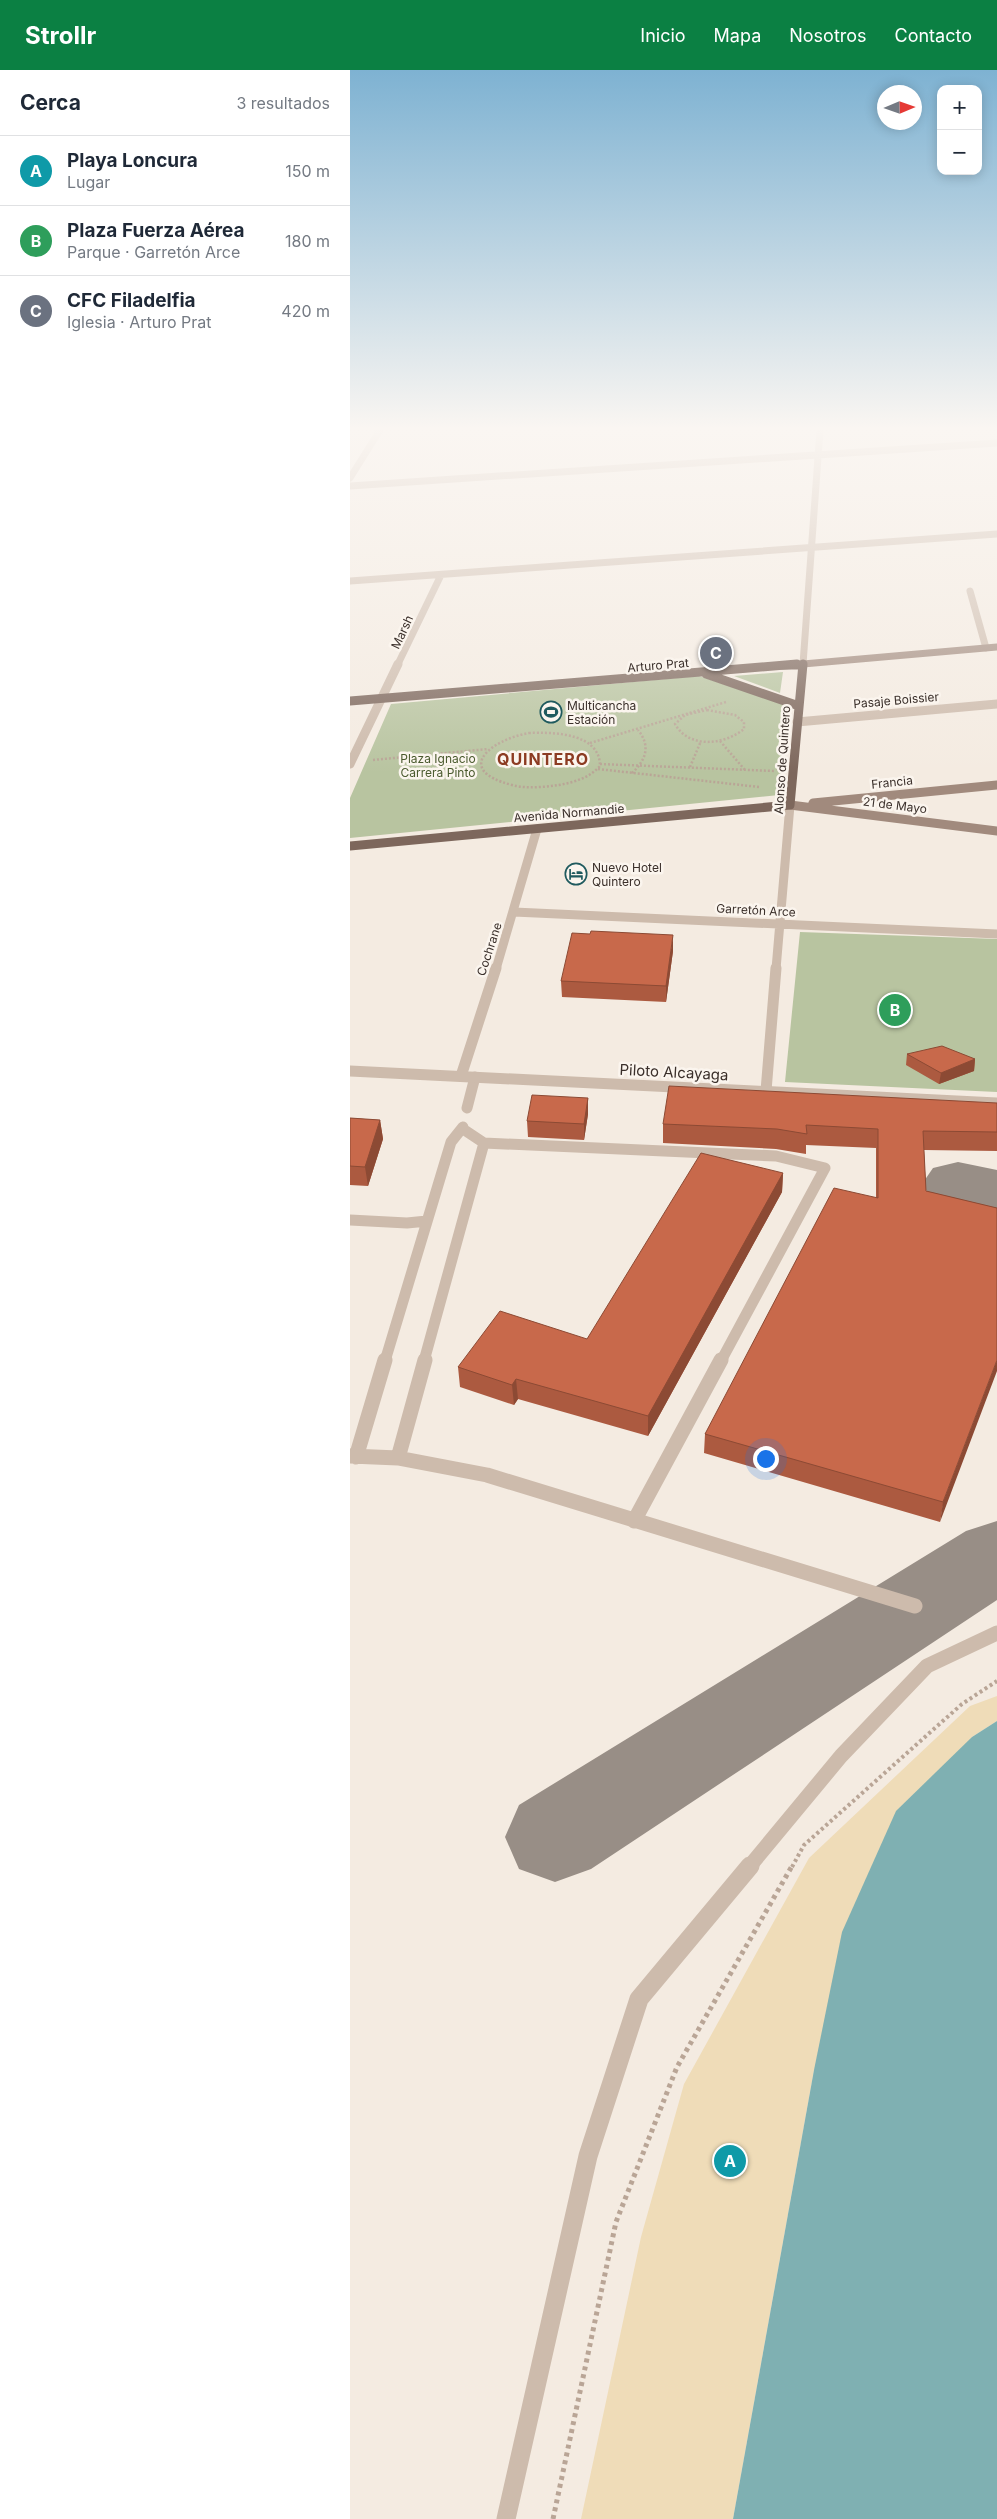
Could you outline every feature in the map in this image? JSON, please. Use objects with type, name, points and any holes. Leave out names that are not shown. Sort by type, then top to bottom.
[{"type":"main road","name":"Arturo Prat","points":[[350,701],[803,664]]},
{"type":"main road","name":"Alonso de Quintero","points":[[790,805],[803,664]]},
{"type":"main road","points":[[702,672],[799,706]]},
{"type":"main road","name":"Avenida Normandie","points":[[350,846],[790,805]]},
{"type":"street","name":"Alonso de Quintero","points":[[803,664],[811,544]]},
{"type":"street","points":[[350,581],[860,544]]},
{"type":"street","name":"Marsh","points":[[351,763],[441,575]]},
{"type":"street","points":[[970,591],[977,610],[982,640],[986,648]]},
{"type":"street","name":"Arturo Prat","points":[[803,664],[997,647]]},
{"type":"street","name":"Pasaje Boissier","points":[[798,722],[997,704]]},
{"type":"street","name":"Francia","points":[[790,805],[997,785]]},
{"type":"street","name":"Alonso de Quintero","points":[[766,1091],[782,924],[790,805]]},
{"type":"street","name":"21 de Mayo","points":[[790,805],[997,830]]},
{"type":"street","name":"Cochrane","points":[[461,1076],[514,912],[538,829]]},
{"type":"street","name":"Garretón Arce","points":[[514,912],[997,934]]},
{"type":"street","name":"Piloto Alcayaga","points":[[350,1071],[997,1102]]},
{"type":"street","points":[[467,1108],[475,1077]]},
{"type":"street","points":[[634,1522],[825,1168],[776,1156],[484,1143],[463,1128],[451,1142],[353,1457],[398,1458],[487,1475],[634,1522],[915,1606]]},
{"type":"street","points":[[398,1458],[484,1143]]},
{"type":"street","points":[[350,1220],[407,1223],[426,1221]]},
{"type":"street","points":[[506,2519],[588,2156],[639,1999],[841,1756],[927,1666],[997,1632]]},
{"type":"path","points":[[590,743],[638,730],[758,692]]},
{"type":"path","points":[[707,710],[723,711],[735,715],[744,722],[744,730],[720,741],[701,741],[685,736],[677,731],[675,724],[684,714],[707,710]]},
{"type":"path","points":[[632,773],[646,759],[648,750],[638,730]]},
{"type":"path","points":[[535,733],[574,737],[590,743],[599,752],[602,760],[598,769],[587,778],[554,787],[515,786],[496,780],[485,772],[481,765],[482,755],[488,750],[508,739],[535,733]]},
{"type":"path","points":[[690,767],[701,741]]},
{"type":"path","points":[[720,741],[744,770]]},
{"type":"path","points":[[351,763],[488,750]]},
{"type":"path","points":[[600,764],[793,771]]},
{"type":"path","points":[[598,769],[792,791]]},
{"type":"path","points":[[553,2519],[616,2222],[677,2067],[804,1845],[962,1704],[997,1681]]},
{"type":"green space","points":[[783,672],[780,693],[734,676]]},
{"type":"green space","name":"Plaza Ignacio Carrera Pinto","points":[[699,676],[787,705],[779,795],[350,838],[350,798],[391,704]]},
{"type":"green space","points":[[800,932],[997,939],[997,1092],[785,1082]]},
{"type":"sand","points":[[997,1696],[997,1721],[972,1737],[814,2070],[733,2519],[581,2519],[641,2237],[684,2084],[809,1858],[970,1706]]},
{"type":"water","points":[[997,1721],[997,2519],[733,2519],[814,2070],[842,1932],[896,1811],[972,1737]]},
{"type":"building","points":[[591,931],[673,935],[666,986],[561,981],[572,933],[590,934]]},
{"type":"building","points":[[942,1046],[975,1059],[941,1073],[907,1054]]},
{"type":"building","points":[[669,1086],[997,1103],[997,1132],[923,1131],[926,1191],[997,1208],[997,1360],[943,1502],[705,1434],[834,1188],[878,1198],[878,1129],[806,1125],[807,1134],[777,1129],[663,1124]]},
{"type":"building","points":[[532,1095],[588,1098],[584,1124],[527,1121]]},
{"type":"building","points":[[350,1118],[380,1120],[365,1167],[350,1166]]},
{"type":"building","points":[[701,1153],[783,1173],[648,1416],[516,1379],[512,1385],[458,1367],[500,1311],[587,1339]]},
{"type":"taxiway","points":[[958,1184],[997,1193]]},
{"type":"taxiway","points":[[555,1837],[997,1555]]},
{"type":"place","name":"CFC Filadelfia","points":[[716,653]]},
{"type":"place","name":"Multicancha Estación","points":[[551,712]]},
{"type":"place","name":"Nuevo Hotel Quintero","points":[[576,874]]},
{"type":"place","name":"Plaza Fuerza Aérea","points":[[895,1010]]},
{"type":"place","name":"Playa Loncura","points":[[730,2161]]},
{"type":"district","name":"QUINTERO","points":[[543,759]]}]
